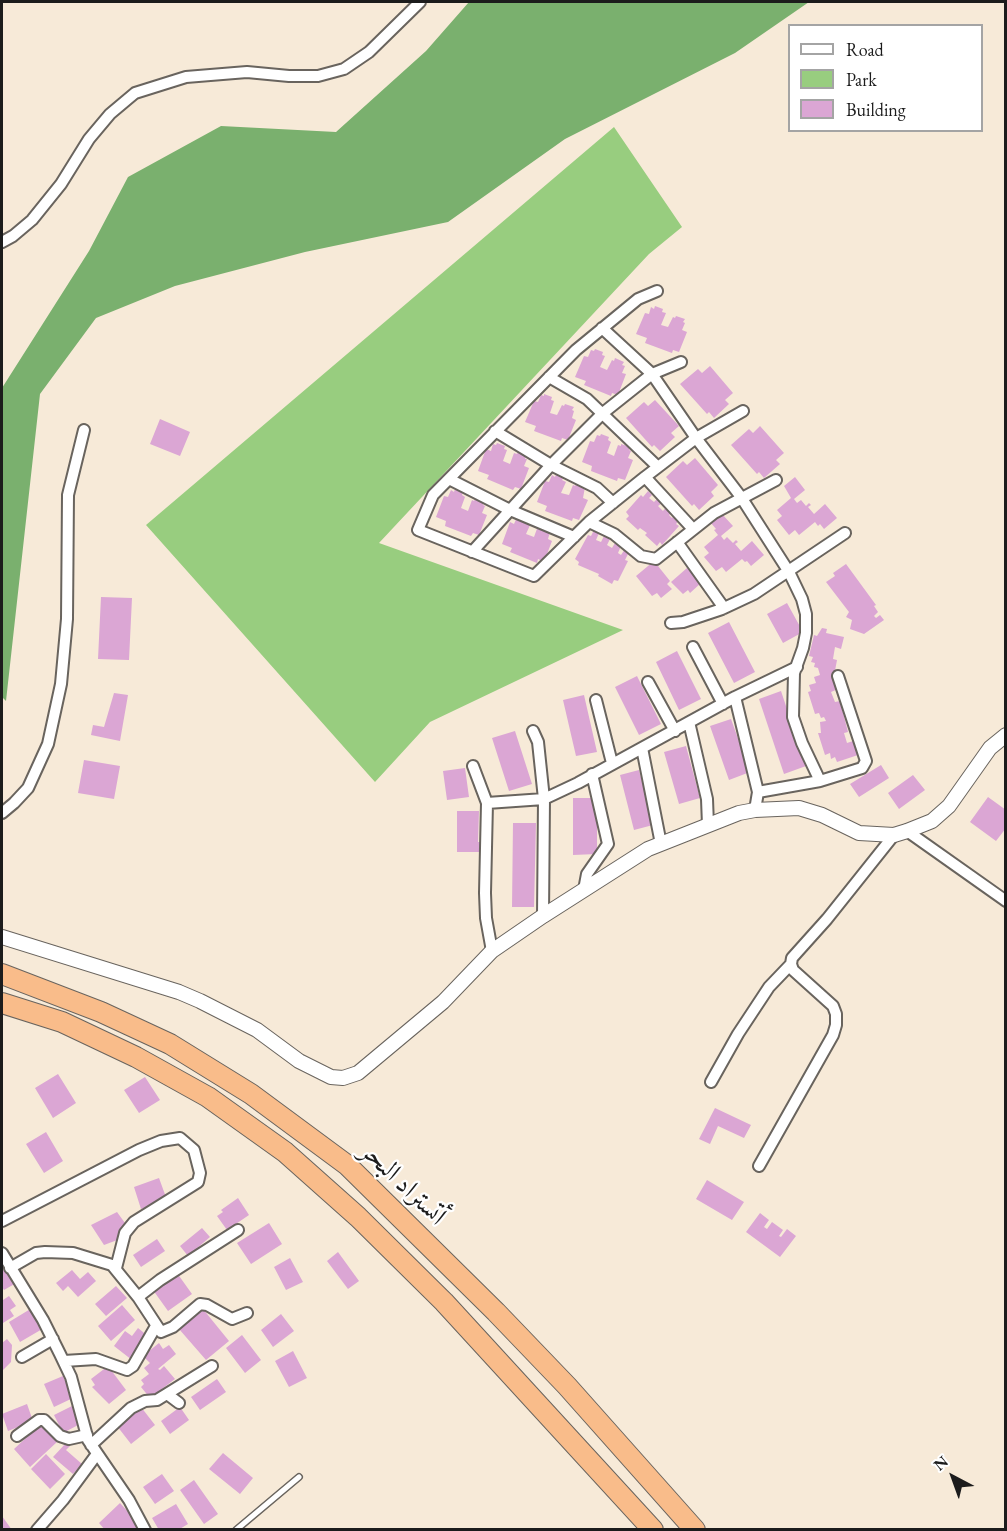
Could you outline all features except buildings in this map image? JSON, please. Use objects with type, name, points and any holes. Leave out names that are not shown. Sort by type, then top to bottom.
[{"type":"highway","name":"أتستراد البحر","points":[[2,974],[101,1012],[170,1044],[251,1094],[347,1165],[504,1320],[567,1386],[695,1530]]},
{"type":"highway","name":"أتستراد البحر","points":[[2,1003],[62,1022],[136,1057],[208,1096],[285,1152],[358,1217],[444,1302],[653,1530]]},
{"type":"street","points":[[2,242],[32,220],[61,184],[89,139],[110,114],[135,93],[186,77],[247,72],[318,76],[344,69],[369,52],[420,2]]},
{"type":"street","points":[[657,291],[638,298],[576,350],[433,495],[418,530],[534,576],[589,522],[613,502],[696,438],[742,411]]},
{"type":"street","points":[[602,328],[652,375],[741,497],[789,572],[802,599],[806,614],[806,633],[793,682],[794,717],[802,743],[820,781]]},
{"type":"street","points":[[472,552],[551,465],[603,413],[652,375],[681,362]]},
{"type":"street","points":[[549,377],[587,399],[658,467]]},
{"type":"street","points":[[2,813],[28,788],[48,744],[61,684],[67,619],[68,495],[84,430]]},
{"type":"street","points":[[495,431],[551,465],[597,488],[613,502]]},
{"type":"street","points":[[645,477],[693,529]]},
{"type":"street","points":[[449,478],[510,510],[574,537]]},
{"type":"street","points":[[589,522],[614,534],[641,556],[656,558],[714,513],[776,480]]},
{"type":"street","points":[[671,623],[683,622],[724,608],[754,594],[845,532]]},
{"type":"street","points":[[677,542],[724,608]]},
{"type":"street","points":[[693,647],[723,704]]},
{"type":"street","points":[[487,803],[543,799],[735,697],[797,667]]},
{"type":"street","points":[[758,792],[820,781],[862,768],[866,761],[838,676]]},
{"type":"street","points":[[648,682],[675,730]]},
{"type":"street","points":[[735,697],[758,792],[755,810]]},
{"type":"street","points":[[596,700],[612,763]]},
{"type":"street","points":[[689,722],[707,799],[708,825]]},
{"type":"street","points":[[533,731],[538,742],[543,799],[543,916]]},
{"type":"street","points":[[2,937],[158,985],[200,1001],[256,1030],[299,1061],[331,1077],[344,1078],[358,1072],[443,1002],[492,951],[648,849],[739,813],[755,810],[799,808],[822,815],[859,833],[901,833],[932,820],[949,806],[983,757],[996,741],[1005,735]]},
{"type":"street","points":[[642,748],[661,844]]},
{"type":"street","points":[[473,766],[487,803],[485,893],[486,918],[492,951]]},
{"type":"street","points":[[584,890],[587,874],[608,844],[592,774]]},
{"type":"street","points":[[901,833],[1005,901]]},
{"type":"street","points":[[711,1082],[738,1034],[763,996],[791,964],[796,952],[901,833]]},
{"type":"street","points":[[759,1166],[833,1035],[836,1024],[833,1006],[793,970],[791,964]]},
{"type":"street","points":[[2,1221],[139,1150],[162,1141],[180,1138],[194,1150],[200,1173],[198,1182],[134,1222],[125,1233],[116,1268]]},
{"type":"street","points":[[138,1297],[160,1280],[238,1230]]},
{"type":"street","points":[[10,1268],[36,1254],[59,1251],[73,1253],[116,1268],[160,1331],[164,1331],[202,1304],[232,1319],[247,1313]]},
{"type":"street","points":[[2,1253],[64,1361],[91,1445],[132,1505],[146,1530]]},
{"type":"street","points":[[64,1361],[96,1359],[126,1370],[133,1366],[156,1326]]},
{"type":"street","points":[[22,1357],[53,1339]]},
{"type":"street","points":[[37,1530],[63,1500],[91,1445],[131,1408],[145,1401],[157,1400],[212,1366]]},
{"type":"street","points":[[168,1394],[178,1403]]},
{"type":"street","points":[[17,1436],[39,1420],[44,1420],[60,1436],[91,1445]]},
{"type":"lane","points":[[236,1530],[299,1477]]},
{"type":"green space","points":[[469,2],[809,2],[735,53],[565,139],[448,222],[305,252],[175,286],[96,318],[40,394],[6,701],[2,697],[2,388],[89,251],[128,177],[221,126],[336,132],[426,51]]},
{"type":"green space","points":[[614,127],[682,227],[649,254],[379,543],[623,630],[430,722],[375,782],[146,525]]}]
